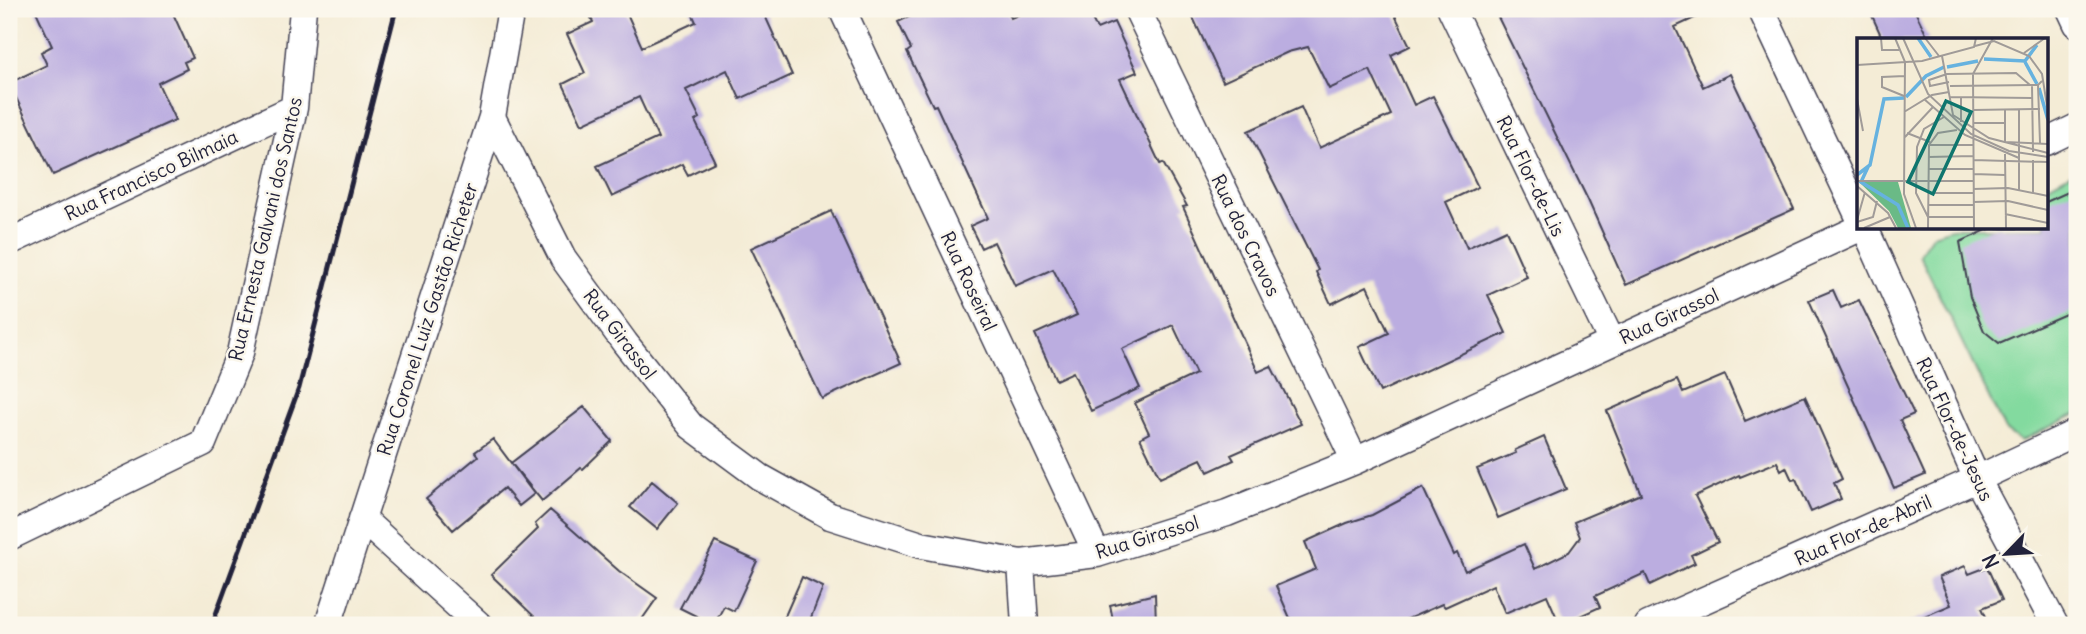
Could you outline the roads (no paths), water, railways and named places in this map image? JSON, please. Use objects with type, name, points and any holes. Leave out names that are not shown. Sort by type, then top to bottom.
[{"type":"street","name":"Rua Ernesta Galvani dos Santos","points":[[9,537],[203,443],[240,353],[294,108],[303,9]]},
{"type":"street","name":"Rua Coronel Luiz Gastão Richeter","points":[[328,625],[492,117],[511,9]]},
{"type":"street","name":"Rua Roseiral","points":[[842,9],[1097,554]]},
{"type":"street","name":"Rua dos Cravos","points":[[1137,9],[1355,461]]},
{"type":"street","name":"Rua Flor-de-Lis","points":[[1451,9],[1612,342]]},
{"type":"street","points":[[1760,9],[1857,213]]},
{"type":"street","points":[[2070,9],[2077,24]]},
{"type":"street","name":"Rua Francisco Bilmaia","points":[[9,242],[294,108]]},
{"type":"street","name":"Rua Girassol","points":[[492,117],[563,258],[691,426],[760,477],[830,516],[921,545],[1021,563],[1097,554],[1227,513],[1355,461],[1860,229]]},
{"type":"street","points":[[2048,141],[2077,127]]},
{"type":"street","name":"Rua Flor-de-Jesus","points":[[1862,229],[1977,479],[2055,625]]},
{"type":"street","name":"Rua Flor-de-Abril","points":[[1648,625],[2077,432]]},
{"type":"street","points":[[362,519],[479,625]]},
{"type":"street","points":[[1021,563],[1025,625]]},
{"type":"railway","points":[[212,625],[299,388],[396,9]]}]
